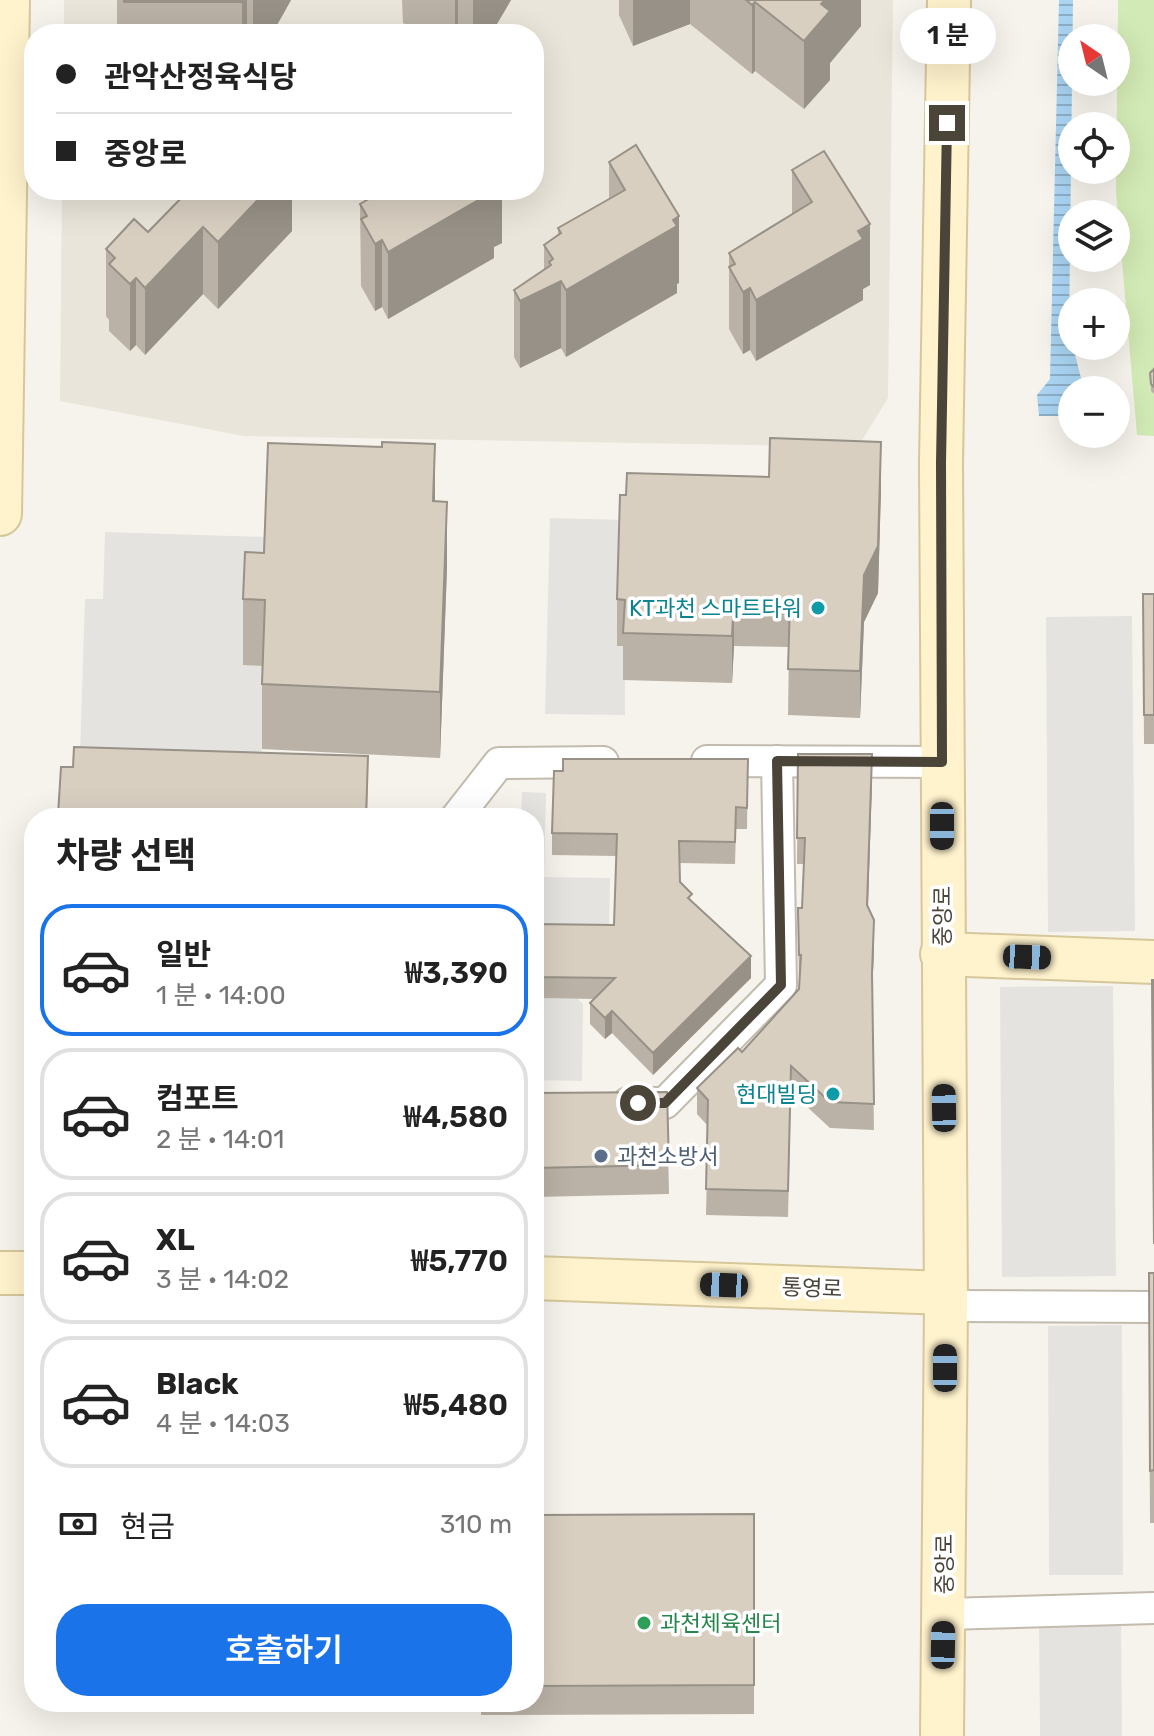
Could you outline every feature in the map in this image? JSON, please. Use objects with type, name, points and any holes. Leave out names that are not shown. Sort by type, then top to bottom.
[{"type":"street","points":[[0,514],[8,0]]},
{"type":"street","name":"중앙로","points":[[942,1736],[946,1299],[941,463],[949,0]]},
{"type":"street","points":[[464,808],[499,763],[634,761]]},
{"type":"street","points":[[681,761],[942,762]]},
{"type":"street","points":[[607,1103],[665,1103],[781,985],[777,761]]},
{"type":"street","points":[[942,954],[1154,962]]},
{"type":"street","points":[[0,1273],[24,1273]]},
{"type":"street","name":"통영로","points":[[544,1279],[946,1299]]},
{"type":"street","points":[[946,1299],[1154,1307]]},
{"type":"street","points":[[944,1614],[1154,1608]]},
{"type":"shaded area","points":[[64,0],[893,0],[888,398],[858,447],[244,436],[60,401],[62,200],[544,200],[544,24],[64,24]]},
{"type":"shaded area","points":[[550,518],[627,520],[617,645],[625,646],[625,715],[545,714]]},
{"type":"shaded area","points":[[105,532],[267,537],[264,619],[243,665],[265,666],[260,792],[79,787],[85,599],[103,599]]},
{"type":"shaded area","points":[[1132,616],[1135,931],[1048,932],[1046,617]]},
{"type":"shaded area","points":[[522,792],[546,793],[544,877],[544,808],[521,808]]},
{"type":"shaded area","points":[[544,877],[610,878],[609,927],[544,937]]},
{"type":"shaded area","points":[[1113,986],[1116,1276],[1002,1277],[1000,987]]},
{"type":"shaded area","points":[[544,998],[578,999],[583,1004],[582,1081],[544,1080]]},
{"type":"shaded area","points":[[1122,1325],[1123,1575],[1049,1575],[1048,1326]]},
{"type":"shaded area","points":[[1121,1616],[1122,1736],[1040,1736],[1039,1617]]},
{"type":"green space","points":[[1118,0],[1154,0],[1154,436],[1137,435],[1130,354],[1130,288],[1124,288],[1123,272],[1130,272],[1130,200],[1117,200],[1116,192],[1116,184],[1130,184],[1130,112],[1117,112],[1117,96],[1130,96],[1130,24],[1118,24]]},
{"type":"water","points":[[1059,0],[1073,0],[1073,24],[1058,24]]},
{"type":"water","points":[[1058,42],[1058,96],[1072,96],[1072,112],[1058,112],[1058,184],[1071,184],[1071,200],[1058,200],[1058,272],[1070,272],[1070,288],[1058,288],[1058,360],[1076,360],[1080,376],[1058,376],[1058,416],[1039,416],[1037,395],[1050,379]]},
{"type":"building","points":[[124,0],[244,0],[124,2]]},
{"type":"building","points":[[746,0],[825,0],[821,4],[830,11],[804,41],[755,2],[752,5]]},
{"type":"building","points":[[636,145],[679,216],[673,220],[677,226],[566,290],[561,281],[520,301],[514,290],[551,265],[549,262],[553,259],[544,245],[561,233],[558,228],[625,190],[609,162]]},
{"type":"building","points":[[824,151],[870,224],[858,231],[863,239],[756,300],[750,288],[743,292],[729,267],[735,264],[729,253],[812,202],[792,170]]},
{"type":"building","points":[[179,200],[258,200],[218,242],[203,227],[145,288],[136,278],[130,284],[109,264],[115,258],[106,249],[134,219],[148,232]]},
{"type":"building","points":[[367,200],[478,200],[388,252],[382,240],[375,244],[361,219],[367,216],[360,204]]},
{"type":"building","points":[[1154,369],[1154,387],[1150,373]]},
{"type":"building","points":[[770,438],[881,442],[878,546],[864,575],[860,671],[788,669],[790,601],[734,599],[732,636],[623,633],[625,600],[617,599],[620,495],[626,495],[627,473],[769,477]]},
{"type":"building","points":[[382,442],[435,444],[433,501],[447,502],[440,692],[262,684],[265,600],[243,599],[245,552],[264,553],[268,443],[382,447]]},
{"type":"building","points":[[1143,594],[1154,594],[1154,715],[1144,715]]},
{"type":"building","points":[[74,747],[368,756],[366,808],[58,808],[61,767],[73,767]]},
{"type":"building","points":[[798,754],[872,754],[867,905],[874,920],[874,1104],[830,1102],[791,1066],[788,1191],[706,1189],[708,1100],[697,1088],[738,1048],[742,1052],[799,989],[801,955],[798,908],[802,908],[805,838],[797,838]]},
{"type":"building","points":[[563,759],[748,759],[747,808],[736,807],[735,842],[679,841],[680,882],[692,894],[688,898],[751,956],[653,1053],[612,1011],[605,1018],[590,1003],[615,978],[544,977],[544,924],[614,925],[617,834],[552,833],[554,771],[563,771]]},
{"type":"building","points":[[1152,980],[1154,980],[1154,1244]]},
{"type":"building","points":[[667,1092],[669,1165],[544,1168],[544,1093]]},
{"type":"building","points":[[1149,1273],[1154,1273],[1154,1470],[1150,1471]]},
{"type":"building","name":"과천체육센터","points":[[754,1514],[754,1685],[544,1686],[544,1515]]},
{"type":"place","name":"KT과천 스마트타워","points":[[818,608]]},
{"type":"place","name":"현대빌딩","points":[[833,1094]]},
{"type":"place","name":"과천소방서","points":[[601,1156]]},
{"type":"place","name":"과천체육센터","points":[[644,1623]]},
{"type":"route","points":[[638,1103],[665,1103],[781,985],[777,761],[942,762],[941,463],[947,123]]}]
